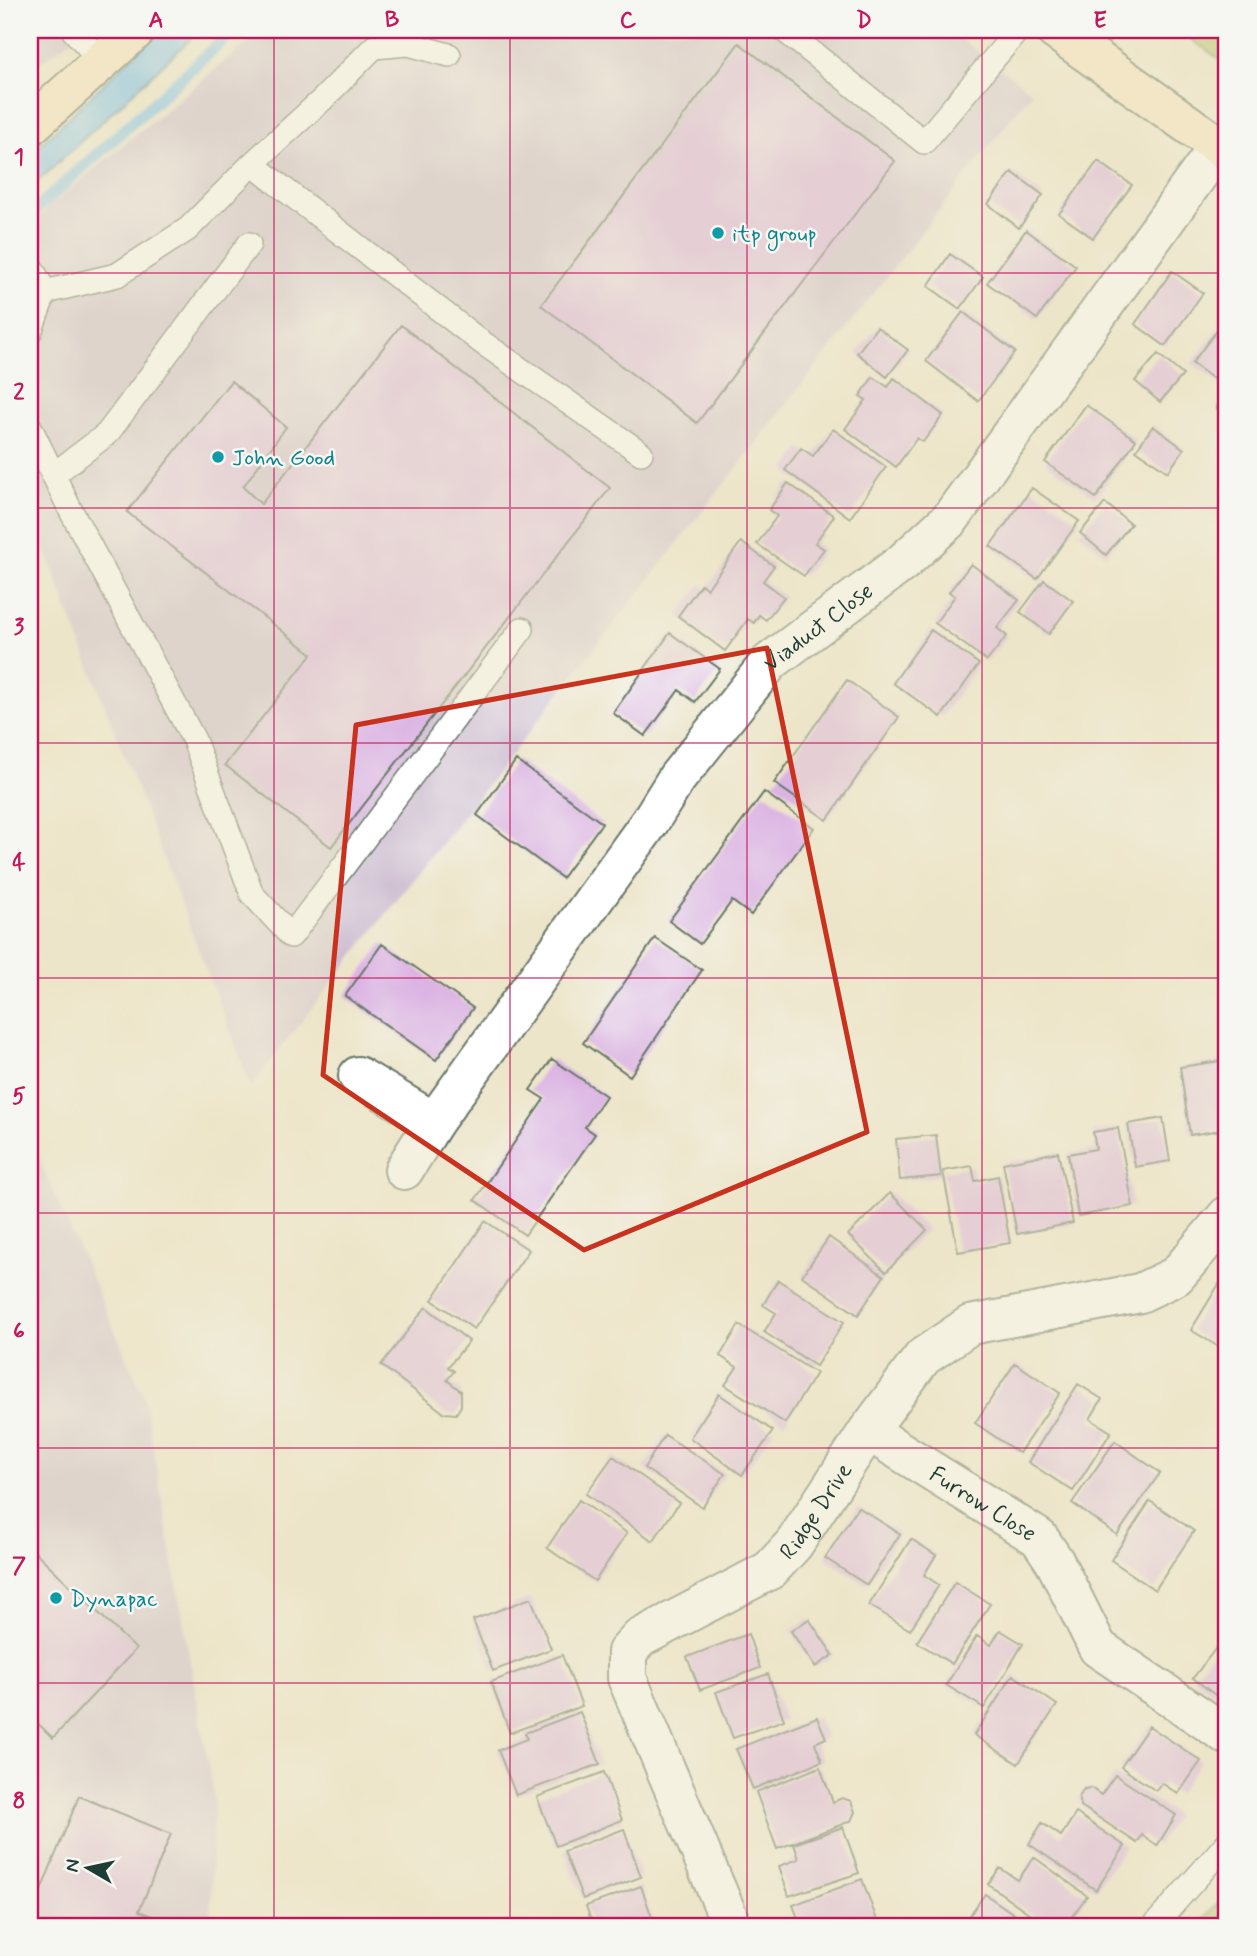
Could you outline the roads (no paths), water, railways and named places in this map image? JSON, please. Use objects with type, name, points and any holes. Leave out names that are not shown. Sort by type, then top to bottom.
[{"type":"street","points":[[30,126],[136,30]]},
{"type":"street","points":[[1055,30],[1223,149]]},
{"type":"street","name":"Viaduct Close","points":[[404,1170],[434,1122],[649,823],[677,778],[770,662],[902,564],[950,519],[1223,149]]},
{"type":"street","points":[[358,1076],[434,1122]]},
{"type":"street","name":"Ridge Drive","points":[[732,1926],[627,1678],[627,1652],[639,1638],[770,1570],[794,1544],[868,1430],[923,1357],[970,1325],[1140,1293],[1176,1276],[1227,1216]]},
{"type":"street","name":"Furrow Close","points":[[868,1430],[1039,1538],[1055,1562],[1098,1648],[1227,1735]]},
{"type":"lane","points":[[73,30],[101,61]]},
{"type":"lane","points":[[784,30],[924,142],[1018,30]]},
{"type":"lane","points":[[45,292],[117,275],[187,229],[374,47],[408,44],[449,55]]},
{"type":"lane","points":[[252,164],[480,341],[641,453]]},
{"type":"lane","points":[[53,475],[107,434],[249,244]]},
{"type":"lane","points":[[30,265],[45,292],[30,332]]},
{"type":"lane","points":[[30,427],[194,740],[252,894],[291,936],[522,629]]},
{"type":"lane","points":[[1154,1926],[1227,1843]]},
{"type":"water","points":[[160,30],[200,30],[33,186],[32,164],[38,146]]},
{"type":"waterway","points":[[30,215],[234,30]]},
{"type":"place","name":"itp group","points":[[718,233]]},
{"type":"place","name":"John Good","points":[[218,457]]},
{"type":"place","name":"Dynapac","points":[[56,1598]]}]
